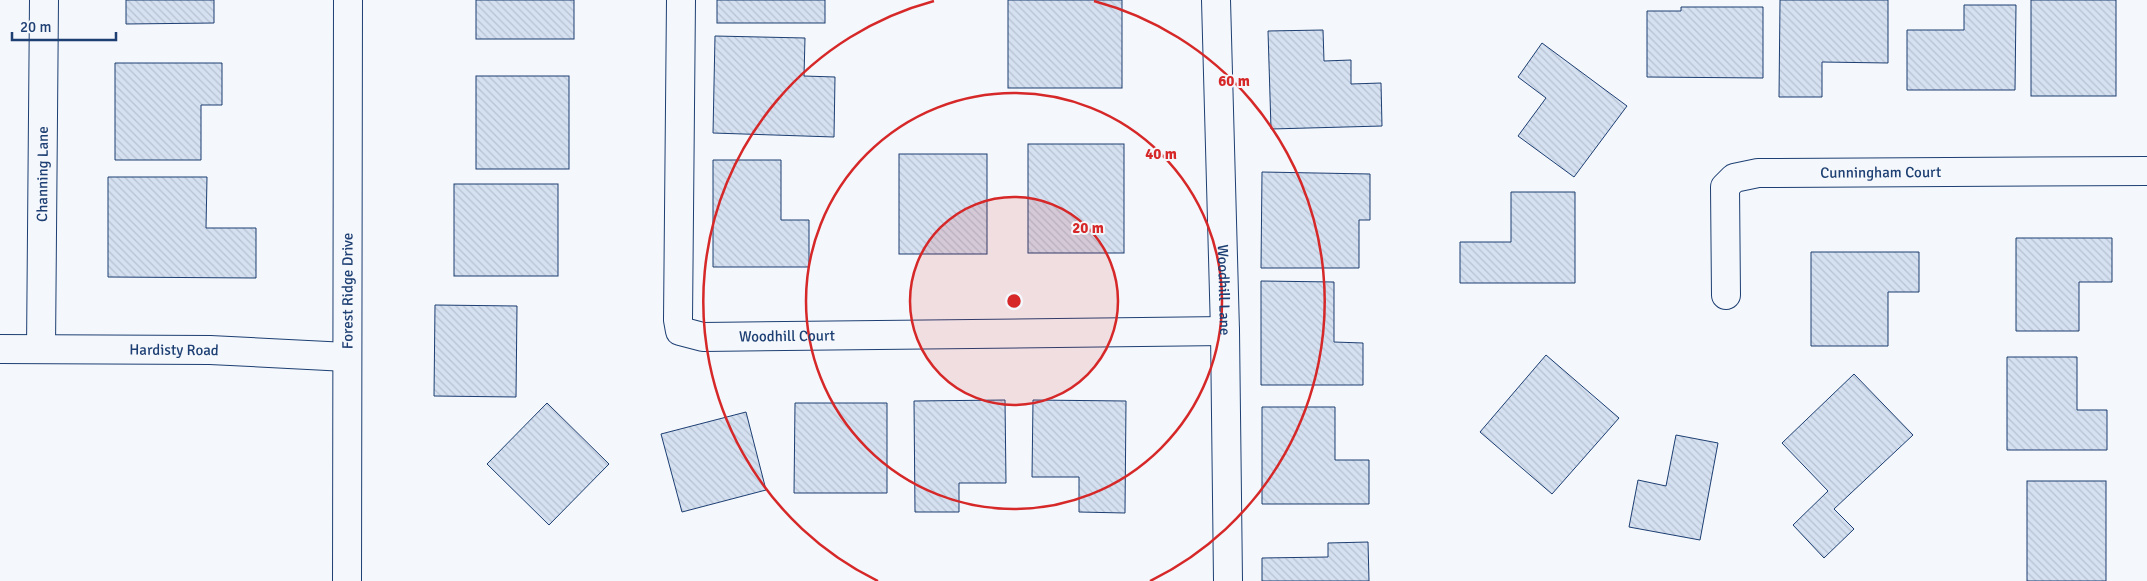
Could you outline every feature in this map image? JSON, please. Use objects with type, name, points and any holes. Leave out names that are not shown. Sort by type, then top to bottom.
[{"type":"street","name":"Channing Lane","points":[[41,349],[44,0]]},
{"type":"street","name":"Forest Ridge Drive","points":[[347,581],[348,0]]},
{"type":"street","name":"Woodhill Court","points":[[680,0],[678,320],[680,331],[703,336],[1225,331]]},
{"type":"street","name":"Woodhill Lane","points":[[1216,0],[1225,331],[1228,581]]},
{"type":"street","name":"Cunningham Court","points":[[1726,294],[1725,187],[1734,178],[1758,173],[2147,171]]},
{"type":"street","name":"Hardisty Road","points":[[0,349],[210,350],[347,357]]},
{"type":"building","points":[[126,0],[214,0],[214,23],[126,24]]},
{"type":"building","points":[[476,0],[574,0],[574,39],[476,39]]},
{"type":"building","points":[[717,0],[825,0],[825,23],[717,23]]},
{"type":"building","points":[[1008,0],[1122,0],[1122,88],[1008,88]]},
{"type":"building","points":[[1780,0],[1888,0],[1888,63],[1822,62],[1822,97],[1779,97]]},
{"type":"building","points":[[2031,0],[2116,0],[2116,96],[2031,96]]},
{"type":"building","points":[[1964,5],[2016,5],[2015,90],[1907,90],[1907,30],[1964,30]]},
{"type":"building","points":[[1681,7],[1763,7],[1763,78],[1647,77],[1647,11],[1681,11]]},
{"type":"building","points":[[1323,30],[1324,61],[1351,60],[1351,84],[1381,83],[1382,126],[1271,129],[1268,31]]},
{"type":"building","points":[[715,36],[805,38],[804,76],[835,77],[834,137],[713,133]]},
{"type":"building","points":[[1542,43],[1627,106],[1574,177],[1518,136],[1546,98],[1518,77]]},
{"type":"building","points":[[115,63],[222,63],[222,105],[201,105],[201,160],[115,160]]},
{"type":"building","points":[[476,76],[569,76],[569,169],[476,169]]},
{"type":"building","points":[[1028,144],[1124,144],[1124,253],[1028,253]]},
{"type":"building","points":[[899,154],[987,154],[987,254],[899,254]]},
{"type":"building","points":[[713,160],[781,160],[781,220],[809,220],[809,267],[713,267]]},
{"type":"building","points":[[1262,172],[1370,174],[1370,220],[1359,220],[1359,268],[1261,268]]},
{"type":"building","points":[[108,177],[207,177],[206,228],[256,228],[256,278],[108,277]]},
{"type":"building","points":[[454,184],[558,184],[558,276],[454,276]]},
{"type":"building","points":[[1511,192],[1575,192],[1575,283],[1460,283],[1460,242],[1511,242]]},
{"type":"building","points":[[2016,238],[2112,238],[2112,282],[2079,282],[2079,331],[2016,331]]},
{"type":"building","points":[[1811,252],[1919,252],[1919,292],[1888,292],[1888,346],[1811,346]]},
{"type":"building","points":[[1261,281],[1334,282],[1334,342],[1363,343],[1363,385],[1261,385]]},
{"type":"building","points":[[435,305],[517,306],[516,397],[434,396]]},
{"type":"building","points":[[1546,355],[1619,418],[1552,494],[1480,432]]},
{"type":"building","points":[[2007,357],[2077,357],[2077,410],[2107,410],[2107,450],[2007,450]]},
{"type":"building","points":[[1854,374],[1913,435],[1834,509],[1854,529],[1824,558],[1793,525],[1828,491],[1782,443]]},
{"type":"building","points":[[1005,400],[1006,483],[959,483],[959,512],[915,512],[914,401]]},
{"type":"building","points":[[1033,400],[1126,401],[1125,513],[1079,512],[1079,477],[1032,477]]},
{"type":"building","points":[[547,403],[609,464],[549,525],[487,464]]},
{"type":"building","points":[[795,403],[887,403],[887,493],[794,493]]},
{"type":"building","points":[[1262,407],[1335,407],[1335,460],[1369,460],[1369,504],[1262,504]]},
{"type":"building","points":[[746,412],[766,490],[682,512],[661,434]]},
{"type":"building","points":[[1676,435],[1718,443],[1700,540],[1629,527],[1638,480],[1666,486]]},
{"type":"building","points":[[2027,481],[2106,481],[2106,581],[2027,581]]},
{"type":"building","points":[[1368,542],[1369,581],[1262,581],[1262,558],[1328,557],[1328,543]]}]
